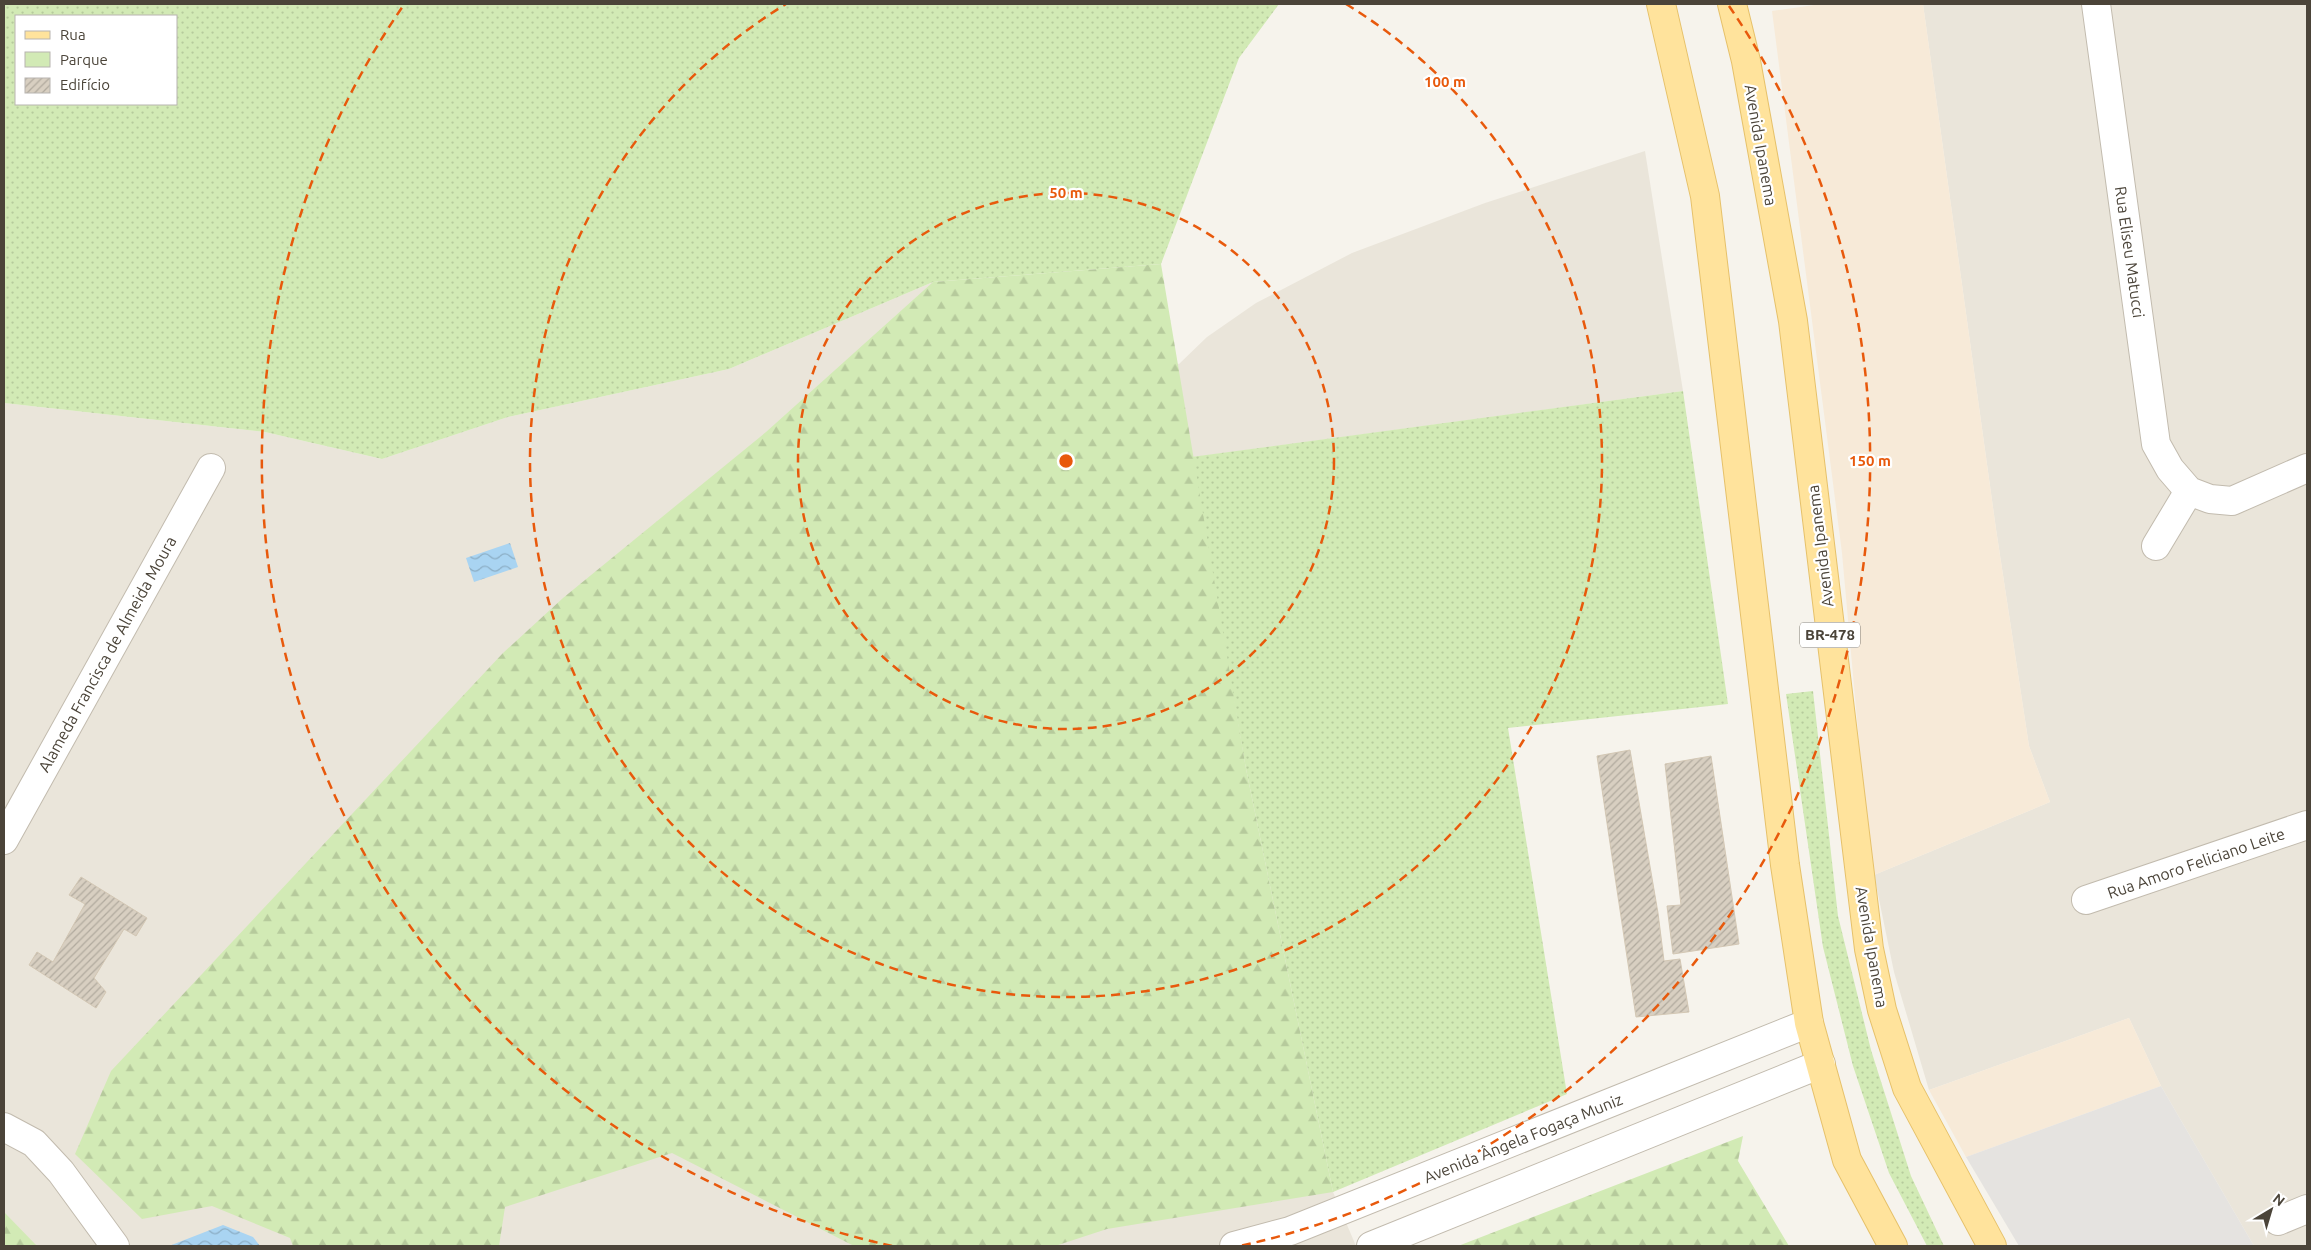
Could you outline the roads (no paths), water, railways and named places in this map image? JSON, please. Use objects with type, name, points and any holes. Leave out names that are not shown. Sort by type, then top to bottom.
[{"type":"main road","points":[[1661,4],[1705,196],[1785,865],[1809,1024],[1847,1160],[1893,1246]]},
{"type":"main road","name":"Avenida Ipanema","points":[[1732,4],[1746,61],[1793,321],[1869,949],[1882,1010],[1907,1088],[1992,1246]]},
{"type":"street","name":"Rua Eliseu Matucci","points":[[2096,4],[2156,444],[2170,470],[2188,491]]},
{"type":"street","name":"Alameda Francisca de Almeida Moura","points":[[4,840],[211,468]]},
{"type":"street","points":[[2156,546],[2188,491],[2210,499],[2232,501],[2307,468]]},
{"type":"street","name":"Rua Amoro Feliciano Leite","points":[[2086,900],[2307,825]]},
{"type":"street","name":"Avenida Ângela Fogaça Muniz","points":[[1234,1246],[1290,1231],[1809,1024]]},
{"type":"street","points":[[1371,1246],[1821,1064]]},
{"type":"street","points":[[4,1127],[34,1142],[61,1172],[116,1246]]},
{"type":"street","points":[[2278,1221],[2307,1209]]},
{"type":"water","points":[[510,543],[518,567],[474,582],[466,558]]},
{"type":"water","points":[[223,1225],[253,1237],[260,1246],[169,1246]]}]
